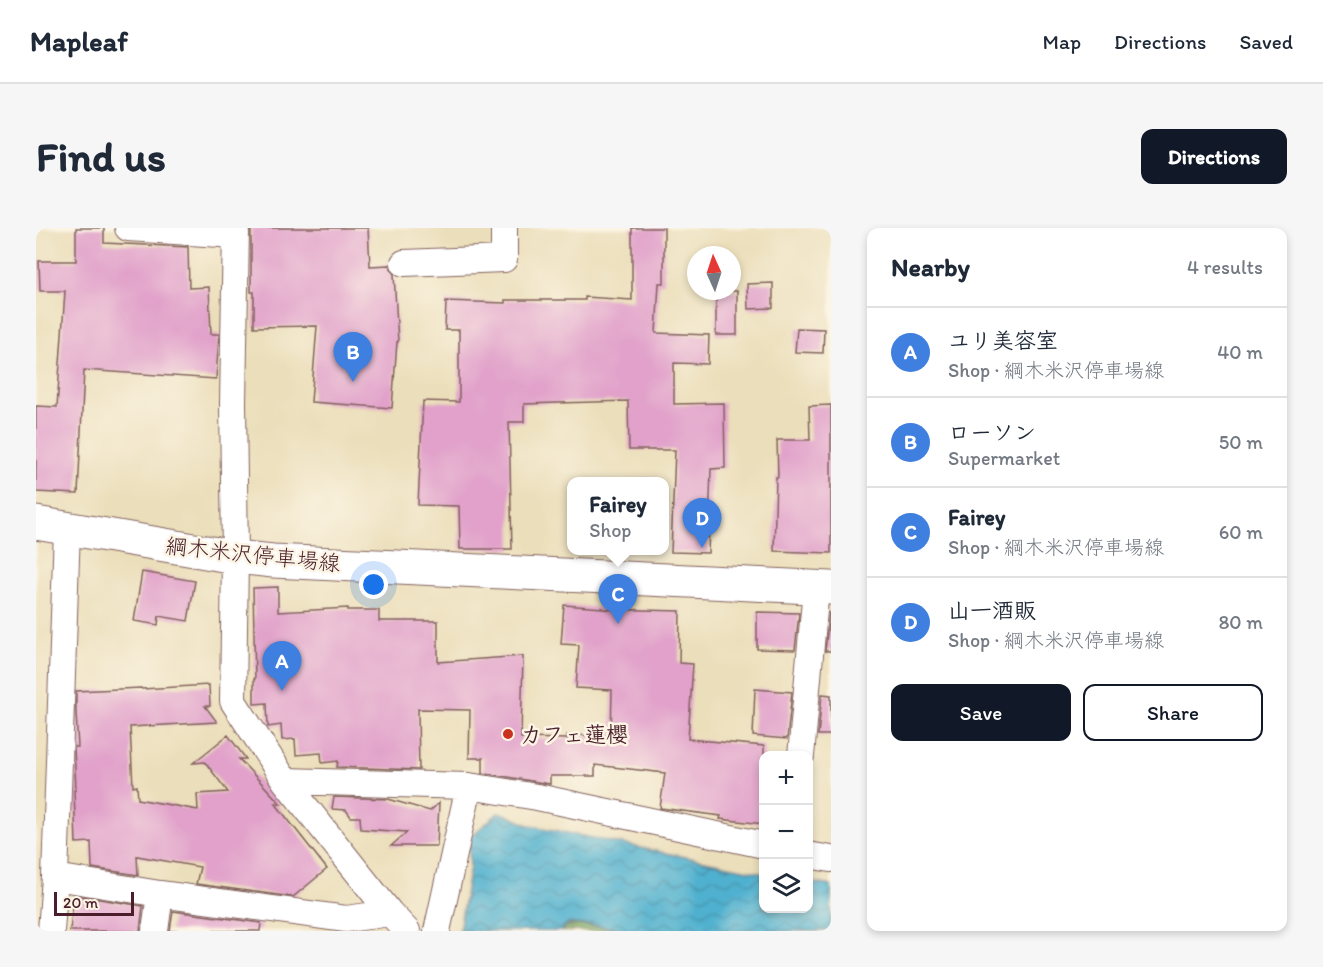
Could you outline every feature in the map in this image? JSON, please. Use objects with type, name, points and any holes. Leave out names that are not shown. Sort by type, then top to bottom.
[{"type":"main road","name":"綱木米沢停車場線","points":[[52,526],[235,557],[273,561],[824,588]]},
{"type":"street","points":[[128,228],[236,231],[233,701],[285,781],[390,913],[407,931]]},
{"type":"street","points":[[404,263],[504,259],[504,228]]},
{"type":"street","points":[[51,931],[55,877],[46,812],[52,526]]},
{"type":"street","points":[[802,751],[824,588]]},
{"type":"street","points":[[285,781],[469,786],[537,797],[759,844]]},
{"type":"street","points":[[437,931],[469,786]]},
{"type":"street","points":[[813,856],[831,859]]},
{"type":"street","points":[[55,877],[160,894],[346,919],[390,913]]},
{"type":"street","points":[[155,931],[160,894]]},
{"type":"green space","points":[[570,925],[600,927],[628,931],[563,931]]},
{"type":"water","points":[[498,813],[529,825],[759,872],[759,913],[813,913],[813,883],[831,886],[831,931],[636,931],[570,924],[562,931],[459,931],[470,867],[469,838]]},
{"type":"building","points":[[76,228],[104,228],[104,243],[188,247],[189,288],[209,287],[211,334],[219,334],[216,379],[84,370],[78,494],[36,492],[36,406],[57,407],[65,291],[40,291],[39,261],[76,261]]},
{"type":"building","points":[[251,228],[368,228],[370,266],[389,265],[394,274],[398,342],[392,408],[311,402],[317,326],[254,327],[254,292],[251,292]]},
{"type":"building","points":[[632,228],[664,228],[664,283],[659,283],[656,333],[709,335],[708,364],[674,363],[674,404],[724,403],[725,468],[711,469],[708,553],[671,552],[675,450],[629,450],[628,401],[524,404],[524,422],[509,422],[512,549],[460,549],[459,506],[418,505],[423,401],[459,402],[459,330],[445,330],[446,301],[505,303],[505,300],[585,300],[585,297],[632,300]]},
{"type":"building","points":[[773,283],[773,308],[748,309],[747,284]]},
{"type":"building","points":[[716,300],[737,300],[737,335],[716,335]]},
{"type":"building","points":[[797,328],[824,329],[823,353],[795,352]]},
{"type":"building","points":[[831,405],[831,553],[774,551],[776,477],[778,477],[777,440],[810,440],[809,406]]},
{"type":"building","points":[[142,572],[195,581],[188,621],[159,616],[158,625],[134,621]]},
{"type":"building","points":[[278,587],[278,612],[348,608],[348,610],[379,610],[379,621],[438,621],[438,662],[523,656],[521,738],[567,739],[567,735],[611,736],[612,690],[576,688],[579,645],[561,644],[564,605],[602,609],[680,611],[679,663],[693,664],[688,739],[764,746],[764,751],[759,751],[759,823],[660,808],[665,773],[595,765],[595,776],[550,776],[550,784],[483,773],[483,758],[469,758],[470,710],[418,709],[419,770],[337,767],[338,761],[322,763],[321,753],[296,755],[295,739],[282,740],[281,725],[268,727],[267,703],[254,704],[253,588]]},
{"type":"building","points":[[757,612],[799,613],[795,650],[757,649]]},
{"type":"building","points":[[829,613],[831,613],[831,651],[825,651]]},
{"type":"building","points":[[209,685],[210,706],[205,706],[217,722],[130,727],[133,787],[137,786],[138,799],[198,810],[197,794],[228,792],[205,762],[193,763],[228,735],[246,759],[239,759],[281,804],[275,803],[327,869],[293,897],[196,884],[200,867],[137,856],[138,875],[92,868],[91,842],[76,843],[74,747],[78,747],[76,691]]},
{"type":"building","points":[[755,689],[792,692],[787,739],[753,736]]},
{"type":"building","points":[[822,694],[831,695],[831,735],[818,735]]},
{"type":"building","points":[[334,797],[388,799],[430,811],[439,803],[437,846],[391,846],[407,832],[361,829],[360,817],[351,817],[346,810],[332,809]]},
{"type":"building","points":[[74,895],[143,906],[140,931],[70,931]]},
{"type":"building","points":[[173,911],[261,923],[260,931],[170,931]]},
{"type":"place","name":"ローソン","points":[[353,382]]},
{"type":"place","name":"山一酒販","points":[[702,548]]},
{"type":"place","name":"Fairey","points":[[618,624]]},
{"type":"place","name":"ユリ美容室","points":[[282,691]]},
{"type":"place","name":"カフェ蓮櫻","points":[[508,734]]}]
